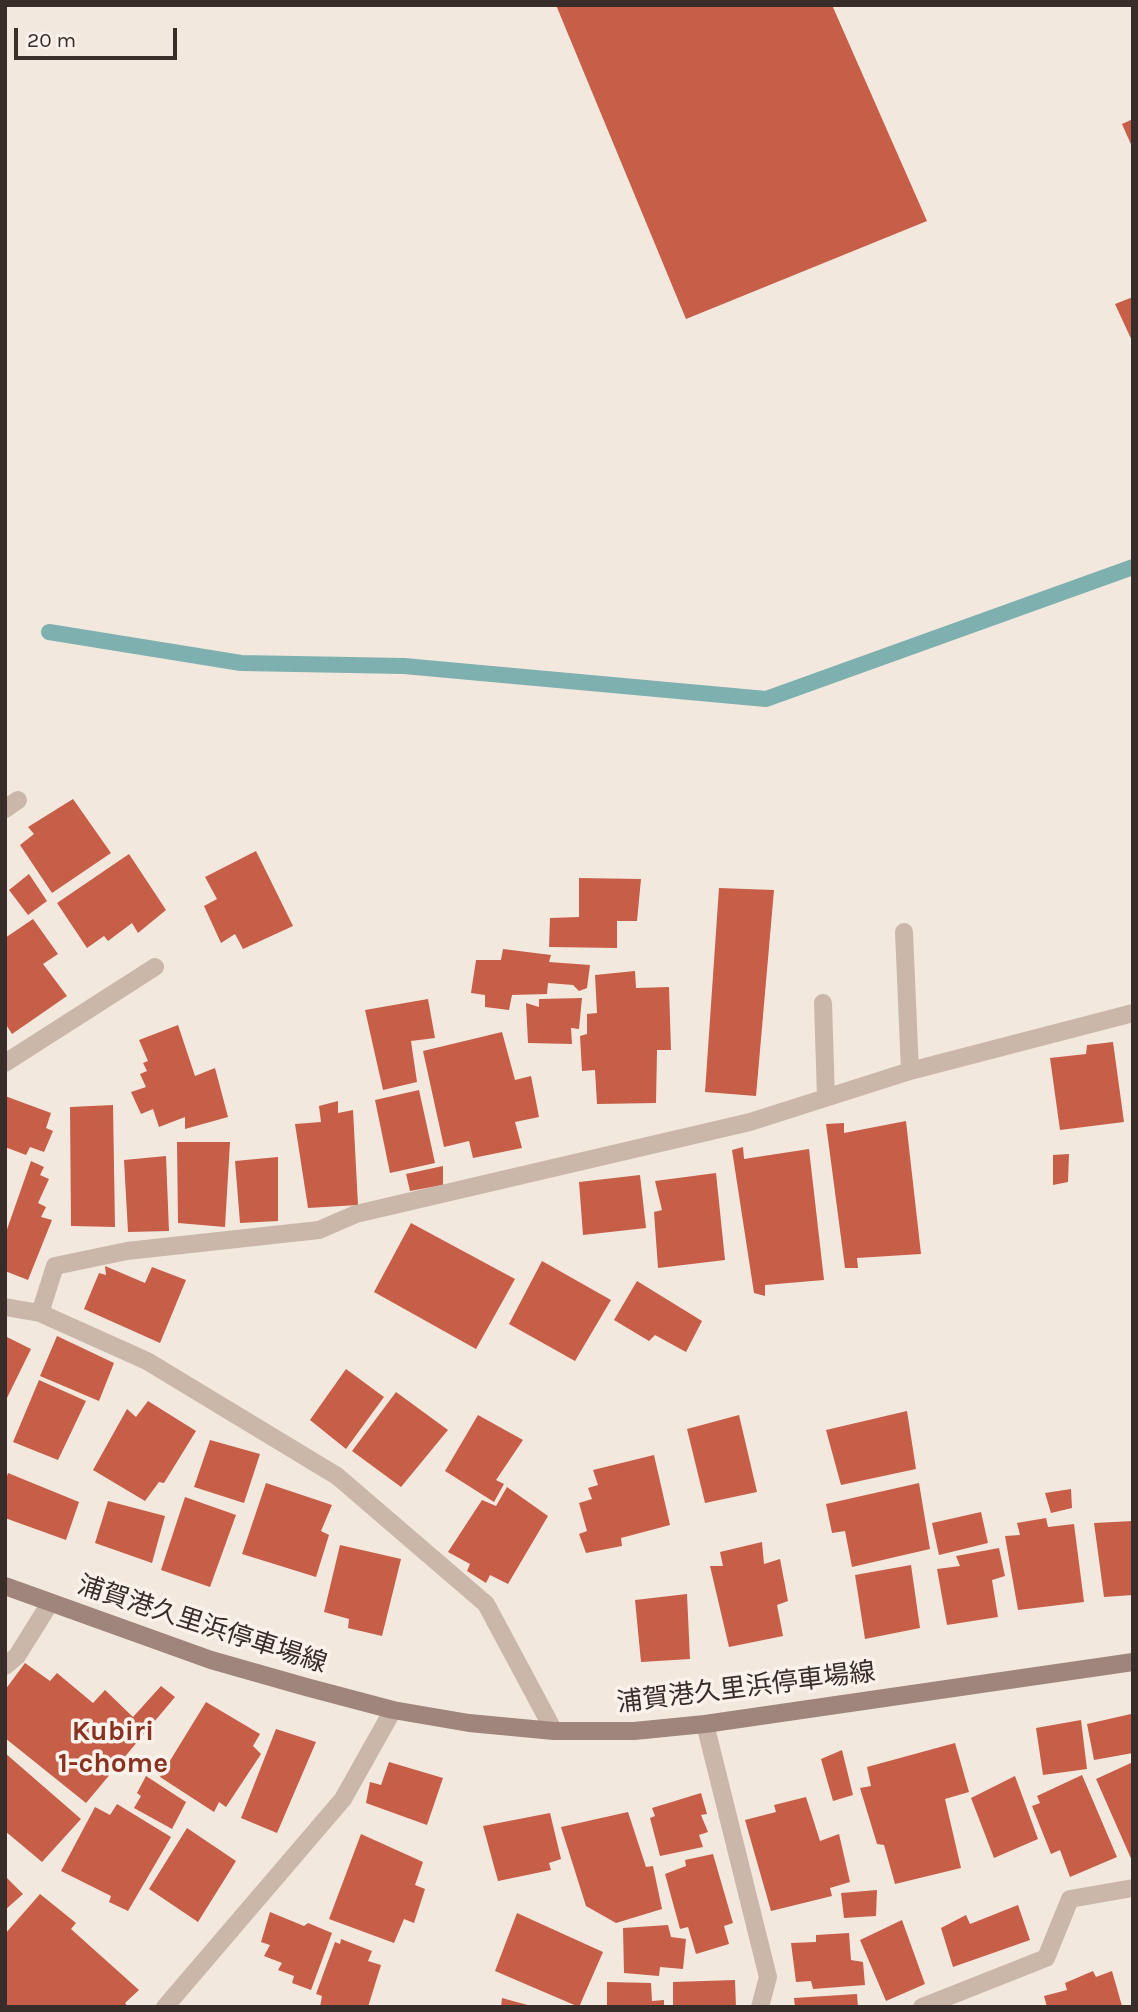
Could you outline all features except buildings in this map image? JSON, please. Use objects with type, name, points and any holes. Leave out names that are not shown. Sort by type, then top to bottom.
[{"type":"main road","name":"浦賀港久里浜停車場線","points":[[5,1587],[211,1660],[393,1710],[468,1723],[554,1731],[634,1731],[705,1724],[1133,1662]]},
{"type":"lane","points":[[904,932],[910,1071]]},
{"type":"lane","points":[[5,1063],[155,967]]},
{"type":"lane","points":[[823,1003],[826,1097]]},
{"type":"lane","points":[[40,1313],[54,1266],[127,1251],[319,1230],[356,1214],[750,1122],[910,1071],[1133,1013]]},
{"type":"lane","points":[[5,1307],[40,1313],[148,1360],[337,1476],[486,1604],[554,1731]]},
{"type":"lane","points":[[5,1666],[18,1656],[50,1603]]},
{"type":"lane","points":[[165,2007],[343,1800],[393,1710]]},
{"type":"lane","points":[[705,1724],[768,1977],[760,2007]]},
{"type":"lane","points":[[922,2007],[1046,1958],[1070,1899],[1133,1888]]},
{"type":"waterway","points":[[49,632],[241,663],[404,666],[766,699],[1133,567]]},
{"type":"district","name":"Kubiri 1-chome","points":[[113,1748]]}]
